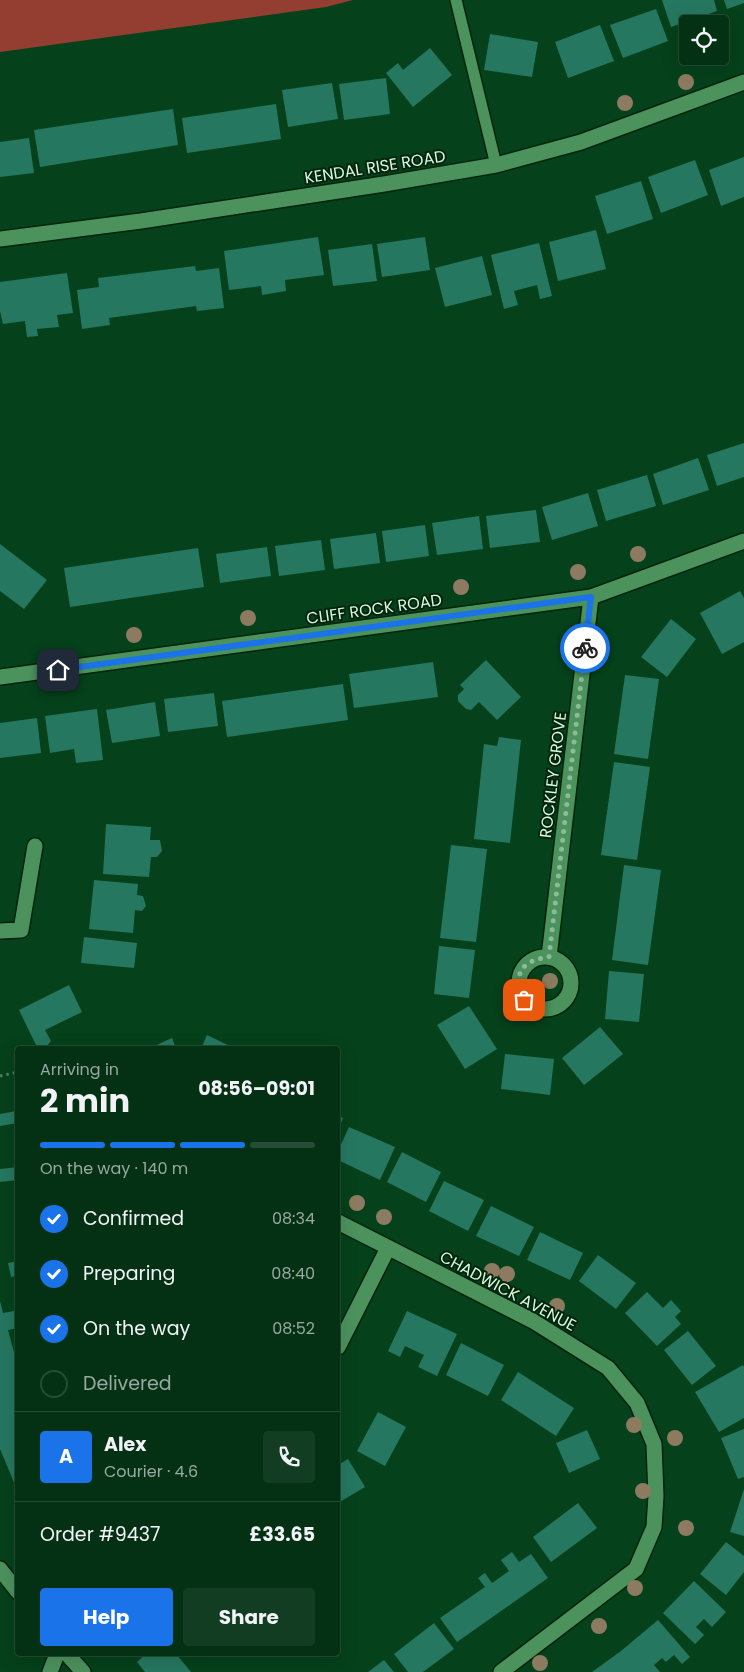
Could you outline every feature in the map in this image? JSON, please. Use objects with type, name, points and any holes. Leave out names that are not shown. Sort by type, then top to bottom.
[{"type":"street","name":"KENDAL RISE ROAD","points":[[0,239],[141,221],[496,165],[581,142],[744,82]]},
{"type":"street","name":"CLIFF ROCK ROAD","points":[[0,677],[591,597],[744,541]]},
{"type":"street","name":"ROCKLEY GROVE","points":[[549,957],[591,597]]},
{"type":"street","points":[[0,930],[21,930],[35,846]]},
{"type":"street","name":"CHADWICK AVENUE","points":[[340,1223],[533,1321],[608,1368],[637,1403],[654,1444],[656,1496],[654,1527],[636,1570],[501,1672]]},
{"type":"street","points":[[340,1342],[388,1248]]},
{"type":"street","points":[[0,1569],[15,1588]]},
{"type":"street","points":[[50,1672],[55,1656]]},
{"type":"street","points":[[69,1656],[84,1672]]},
{"type":"lane","points":[[456,0],[496,165]]},
{"type":"path","points":[[0,1076],[15,1073]]},
{"type":"shaded area","points":[[0,0],[353,0],[326,7],[0,52]]},
{"type":"building","points":[[662,0],[714,0],[717,11],[706,15],[679,15],[679,24],[671,27]]},
{"type":"building","points":[[724,0],[744,0],[744,3],[727,9]]},
{"type":"building","points":[[656,9],[668,41],[623,58],[610,25]]},
{"type":"building","points":[[600,25],[614,61],[568,78],[555,42]]},
{"type":"building","points":[[490,34],[538,42],[532,77],[484,70]]},
{"type":"building","points":[[430,48],[452,75],[413,107],[386,73],[398,63],[403,70]]},
{"type":"building","points":[[386,78],[390,114],[344,120],[339,84]]},
{"type":"building","points":[[332,83],[338,119],[288,127],[282,90]]},
{"type":"building","points":[[276,104],[281,139],[187,153],[182,118]]},
{"type":"building","points":[[173,109],[178,145],[40,167],[34,130]]},
{"type":"building","points":[[29,138],[34,173],[0,177],[0,142]]},
{"type":"building","points":[[744,157],[744,197],[721,206],[709,170]]},
{"type":"building","points":[[695,160],[708,195],[661,213],[648,177]]},
{"type":"building","points":[[641,181],[653,219],[607,234],[595,196]]},
{"type":"building","points":[[596,230],[606,269],[558,281],[549,242]]},
{"type":"building","points":[[318,237],[324,275],[285,280],[286,291],[262,295],[261,286],[229,290],[224,251]]},
{"type":"building","points":[[425,237],[430,270],[382,277],[377,244]]},
{"type":"building","points":[[539,243],[552,296],[540,299],[537,285],[514,291],[518,305],[504,309],[491,255]]},
{"type":"building","points":[[372,244],[377,281],[333,286],[328,250]]},
{"type":"building","points":[[482,256],[492,295],[445,307],[435,268]]},
{"type":"building","points":[[195,266],[196,271],[219,268],[224,308],[197,311],[196,306],[109,318],[110,325],[82,329],[77,290],[99,287],[98,278]]},
{"type":"building","points":[[67,273],[73,313],[57,315],[59,327],[37,329],[38,336],[27,337],[25,321],[3,324],[0,311],[0,282]]},
{"type":"building","points":[[744,443],[744,477],[717,486],[707,455]]},
{"type":"building","points":[[698,458],[709,490],[663,505],[653,474]]},
{"type":"building","points":[[647,475],[656,506],[606,521],[597,490]]},
{"type":"building","points":[[588,493],[598,526],[552,540],[542,507]]},
{"type":"building","points":[[536,510],[540,542],[490,548],[486,516]]},
{"type":"building","points":[[479,516],[483,549],[437,555],[432,523]]},
{"type":"building","points":[[425,525],[429,556],[386,562],[382,531]]},
{"type":"building","points":[[376,533],[380,563],[334,569],[330,539]]},
{"type":"building","points":[[321,540],[325,570],[279,576],[275,546]]},
{"type":"building","points":[[0,544],[47,580],[24,609],[0,591]]},
{"type":"building","points":[[267,547],[271,576],[220,583],[216,554]]},
{"type":"building","points":[[198,548],[204,587],[70,607],[64,568]]},
{"type":"building","points":[[740,591],[744,598],[744,642],[722,654],[700,613]]},
{"type":"building","points":[[671,619],[696,639],[667,677],[641,657]]},
{"type":"building","points":[[486,660],[521,697],[497,720],[479,702],[471,710],[466,709],[458,701],[458,695],[464,689],[460,685]]},
{"type":"building","points":[[433,662],[438,697],[354,708],[349,674]]},
{"type":"building","points":[[625,675],[659,679],[648,759],[614,754]]},
{"type":"building","points":[[343,684],[348,720],[227,737],[222,701]]},
{"type":"building","points":[[214,693],[218,726],[168,732],[164,699]]},
{"type":"building","points":[[155,702],[160,736],[112,743],[106,710]]},
{"type":"building","points":[[97,709],[103,760],[76,763],[74,749],[50,753],[45,716]]},
{"type":"building","points":[[37,718],[41,753],[0,758],[0,723]]},
{"type":"building","points":[[499,737],[521,740],[510,843],[474,839],[484,744],[497,746]]},
{"type":"building","points":[[614,762],[650,767],[637,860],[601,855]]},
{"type":"building","points":[[106,824],[151,827],[150,840],[160,840],[162,851],[157,857],[151,857],[149,877],[103,874]]},
{"type":"building","points":[[451,845],[487,849],[476,942],[440,938]]},
{"type":"building","points":[[624,865],[661,870],[648,965],[612,960]]},
{"type":"building","points":[[94,880],[138,884],[137,895],[143,896],[146,906],[142,911],[135,910],[133,933],[89,929]]},
{"type":"building","points":[[84,937],[137,943],[134,968],[81,963]]},
{"type":"building","points":[[439,946],[475,950],[469,998],[434,994]]},
{"type":"building","points":[[609,971],[644,974],[639,1022],[605,1019]]},
{"type":"building","points":[[69,985],[82,1012],[45,1030],[51,1041],[47,1046],[39,1046],[36,1045],[19,1010]]},
{"type":"building","points":[[469,1006],[497,1049],[465,1069],[437,1025]]},
{"type":"building","points":[[600,1027],[623,1054],[584,1085],[562,1058]]},
{"type":"building","points":[[207,1035],[230,1046],[202,1046]]},
{"type":"building","points":[[172,1038],[175,1046],[155,1046]]},
{"type":"building","points":[[505,1054],[554,1059],[550,1095],[501,1089]]},
{"type":"building","points":[[15,1111],[15,1124],[0,1126],[0,1114]]},
{"type":"building","points":[[349,1127],[395,1147],[380,1180],[340,1161],[340,1147]]},
{"type":"building","points":[[402,1152],[441,1172],[426,1202],[387,1182]]},
{"type":"building","points":[[15,1167],[15,1180],[0,1182],[0,1169]]},
{"type":"building","points":[[444,1181],[484,1200],[468,1231],[429,1211]]},
{"type":"building","points":[[491,1206],[534,1227],[519,1256],[476,1236]]},
{"type":"building","points":[[540,1232],[583,1253],[570,1280],[527,1260]]},
{"type":"building","points":[[598,1255],[636,1283],[616,1309],[579,1281]]},
{"type":"building","points":[[15,1262],[15,1276],[11,1277],[8,1263]]},
{"type":"building","points":[[647,1292],[663,1308],[671,1300],[681,1311],[675,1317],[681,1324],[657,1346],[625,1313]]},
{"type":"building","points":[[0,1301],[3,1313],[14,1311],[15,1315],[15,1329],[8,1330],[15,1356],[15,1485],[0,1449]]},
{"type":"building","points":[[407,1311],[457,1334],[437,1376],[418,1367],[424,1355],[405,1346],[400,1357],[388,1351]]},
{"type":"building","points":[[688,1331],[716,1366],[692,1385],[664,1350]]},
{"type":"building","points":[[461,1343],[504,1365],[488,1396],[446,1375]]},
{"type":"building","points":[[743,1365],[744,1418],[719,1432],[695,1392]]},
{"type":"building","points":[[518,1372],[574,1408],[556,1436],[501,1400]]},
{"type":"building","points":[[378,1412],[406,1427],[385,1466],[357,1451]]},
{"type":"building","points":[[744,1429],[744,1477],[738,1479],[721,1438]]},
{"type":"building","points":[[587,1430],[600,1459],[569,1473],[556,1443]]},
{"type":"building","points":[[348,1459],[365,1487],[340,1502],[340,1464]]},
{"type":"building","points":[[744,1489],[744,1536],[730,1532]]},
{"type":"building","points":[[578,1503],[597,1528],[551,1562],[533,1537]]},
{"type":"building","points":[[726,1542],[744,1556],[744,1572],[726,1595],[700,1574]]},
{"type":"building","points":[[512,1552],[519,1562],[531,1554],[548,1578],[457,1642],[440,1618],[485,1587],[478,1578],[485,1573],[492,1583],[509,1571],[501,1560]]},
{"type":"building","points":[[694,1581],[726,1612],[712,1627],[704,1619],[696,1627],[704,1635],[695,1644],[663,1613]]},
{"type":"building","points":[[658,1620],[690,1657],[682,1664],[674,1655],[666,1662],[662,1658],[654,1665],[660,1672],[592,1672],[621,1651]]},
{"type":"building","points":[[434,1623],[454,1649],[423,1672],[408,1672],[394,1654]]},
{"type":"building","points":[[144,1656],[178,1656],[191,1672],[145,1672],[137,1662]]},
{"type":"building","points":[[384,1660],[394,1672],[368,1672]]},
{"type":"way so far","points":[[524,1000],[519,989],[519,976],[525,965],[536,958],[549,957],[585,648]]},
{"type":"route","points":[[58,670],[591,597],[585,648]]}]
